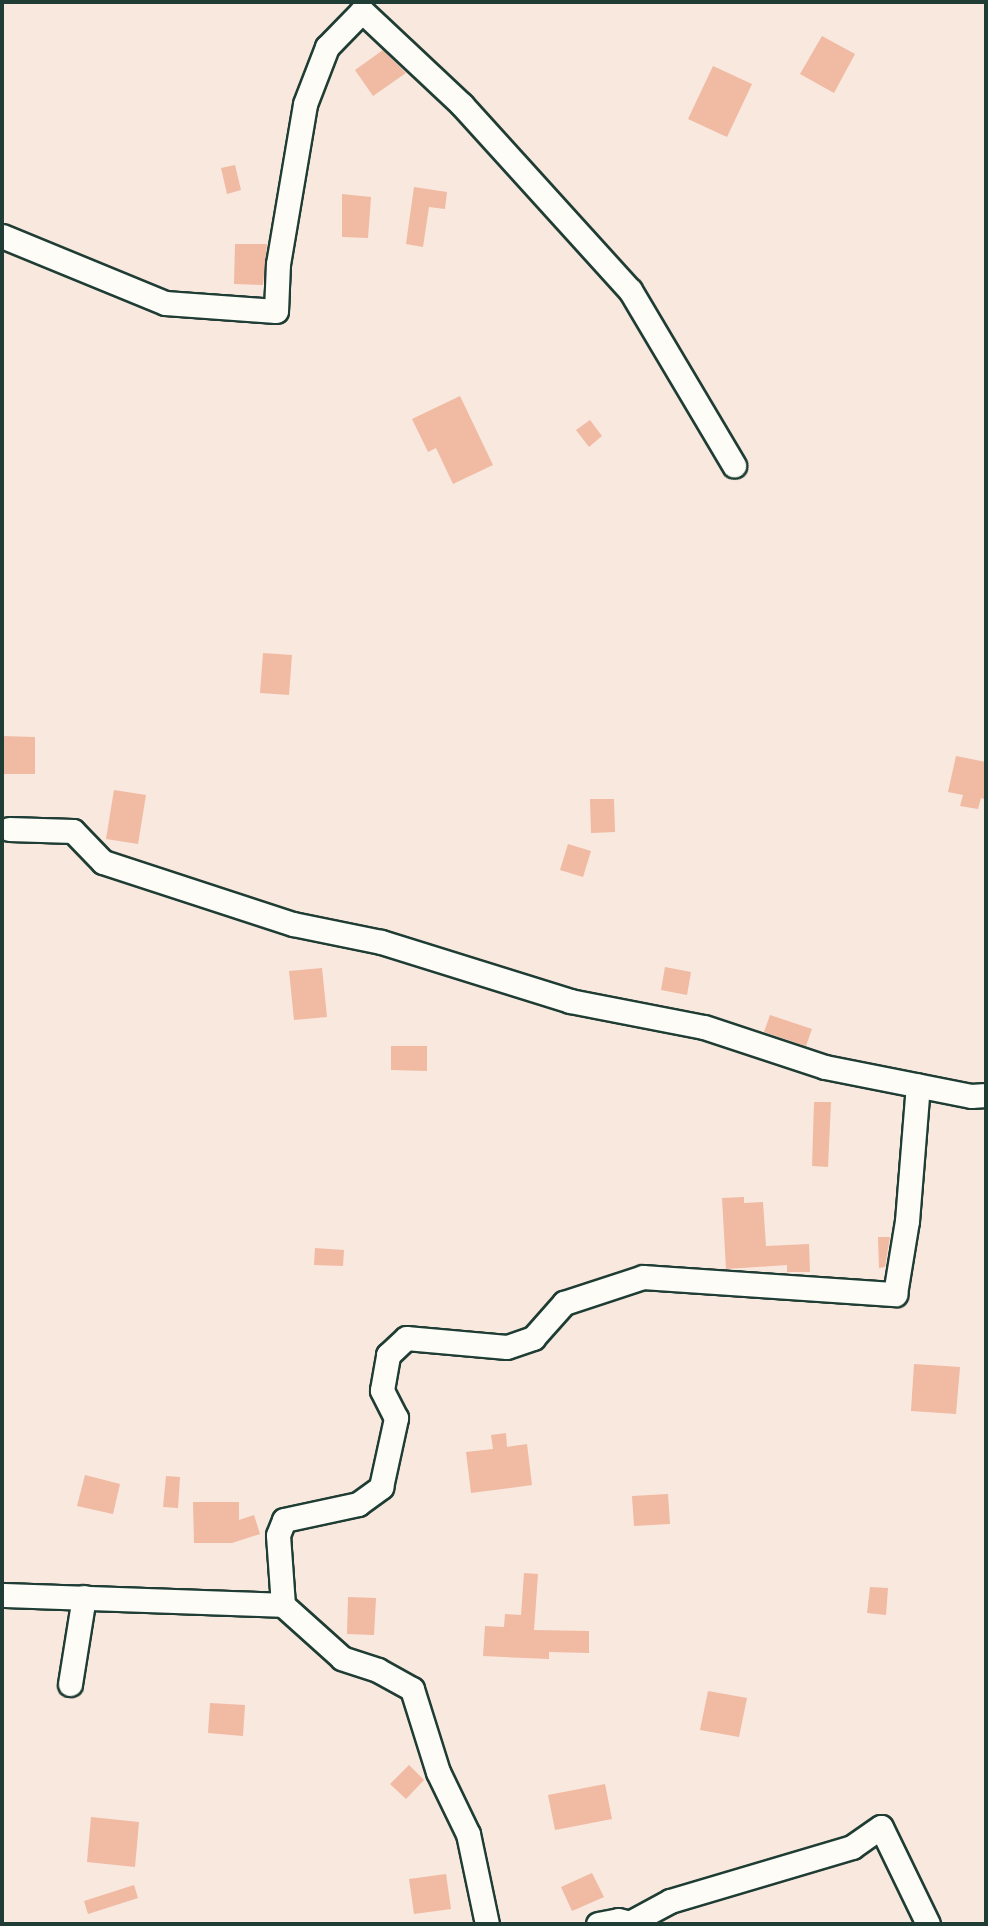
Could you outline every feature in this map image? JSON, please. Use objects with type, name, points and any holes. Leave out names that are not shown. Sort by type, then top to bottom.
[{"type":"street","points":[[2,236],[165,303],[276,310],[278,264],[305,104],[327,47],[362,11],[462,105],[629,290],[734,465]]},
{"type":"street","points":[[9,829],[73,831],[103,862],[293,925],[381,943],[570,1001],[704,1027],[825,1067],[986,1095]]},
{"type":"street","points":[[283,1605],[278,1535],[284,1520],[358,1504],[381,1487],[396,1418],[382,1390],[388,1355],[406,1338],[507,1347],[533,1338],[564,1303],[643,1278],[895,1294],[907,1221],[918,1085]]},
{"type":"street","points":[[2,1595],[283,1605],[342,1658],[378,1670],[412,1689],[438,1772],[468,1834],[487,1924]]},
{"type":"street","points":[[70,1684],[84,1597]]},
{"type":"street","points":[[598,1924],[634,1922],[670,1901],[852,1847],[881,1827],[928,1924]]},
{"type":"building","points":[[822,36],[855,54],[834,93],[800,74]]},
{"type":"building","points":[[383,50],[406,73],[373,96],[355,70]]},
{"type":"building","points":[[713,66],[752,84],[727,137],[688,119]]},
{"type":"building","points":[[235,165],[241,190],[227,194],[221,168]]},
{"type":"building","points":[[414,187],[447,192],[445,209],[429,207],[423,247],[406,244]]},
{"type":"building","points":[[342,194],[371,197],[368,238],[342,237]]},
{"type":"building","points":[[235,244],[267,244],[263,285],[234,284]]},
{"type":"building","points":[[460,396],[493,465],[453,484],[436,448],[428,452],[412,419]]},
{"type":"building","points":[[590,420],[602,436],[589,447],[576,430]]},
{"type":"building","points":[[263,653],[292,655],[289,695],[260,693]]},
{"type":"building","points":[[2,736],[35,737],[35,774],[2,774]]},
{"type":"building","points":[[956,756],[986,762],[986,800],[981,798],[978,809],[960,806],[963,795],[948,792]]},
{"type":"building","points":[[114,790],[146,795],[138,844],[106,839]]},
{"type":"building","points":[[590,799],[614,799],[615,832],[591,833]]},
{"type":"building","points":[[568,844],[591,851],[583,877],[560,870]]},
{"type":"building","points":[[665,967],[691,972],[687,995],[661,990]]},
{"type":"building","points":[[322,968],[327,1017],[294,1020],[289,971]]},
{"type":"building","points":[[770,1015],[812,1029],[806,1046],[764,1032]]},
{"type":"building","points":[[391,1046],[427,1046],[427,1071],[391,1070]]},
{"type":"building","points":[[814,1102],[831,1102],[828,1167],[812,1166]]},
{"type":"building","points":[[744,1197],[744,1203],[763,1202],[766,1246],[809,1244],[810,1272],[787,1272],[787,1265],[726,1269],[722,1198]]},
{"type":"building","points":[[878,1237],[890,1237],[885,1267],[879,1268]]},
{"type":"building","points":[[315,1248],[344,1250],[343,1266],[314,1265]]},
{"type":"building","points":[[914,1364],[960,1367],[956,1414],[911,1411]]},
{"type":"building","points":[[506,1433],[507,1447],[527,1444],[532,1485],[471,1493],[466,1452],[493,1449],[491,1435]]},
{"type":"building","points":[[85,1475],[120,1484],[113,1514],[77,1506]]},
{"type":"building","points":[[166,1476],[180,1477],[178,1508],[163,1507]]},
{"type":"building","points":[[668,1494],[670,1524],[634,1526],[632,1496]]},
{"type":"building","points":[[193,1502],[239,1502],[239,1520],[254,1515],[260,1534],[232,1543],[194,1543]]},
{"type":"building","points":[[524,1573],[538,1574],[534,1630],[589,1631],[589,1653],[549,1652],[549,1659],[483,1656],[485,1626],[504,1627],[505,1614],[521,1615]]},
{"type":"building","points":[[870,1587],[888,1588],[886,1615],[867,1613]]},
{"type":"building","points":[[348,1597],[376,1598],[374,1635],[347,1634]]},
{"type":"building","points":[[708,1691],[747,1698],[739,1737],[700,1730]]},
{"type":"building","points":[[210,1703],[245,1705],[243,1736],[208,1733]]},
{"type":"building","points":[[409,1765],[424,1780],[406,1799],[390,1784]]},
{"type":"building","points":[[605,1784],[612,1819],[555,1830],[548,1795]]},
{"type":"building","points":[[91,1817],[139,1822],[135,1867],[87,1862]]},
{"type":"building","points":[[592,1873],[604,1897],[572,1911],[561,1887]]},
{"type":"building","points":[[446,1874],[451,1909],[414,1914],[409,1879]]},
{"type":"building","points":[[134,1885],[138,1898],[88,1914],[84,1901]]}]
